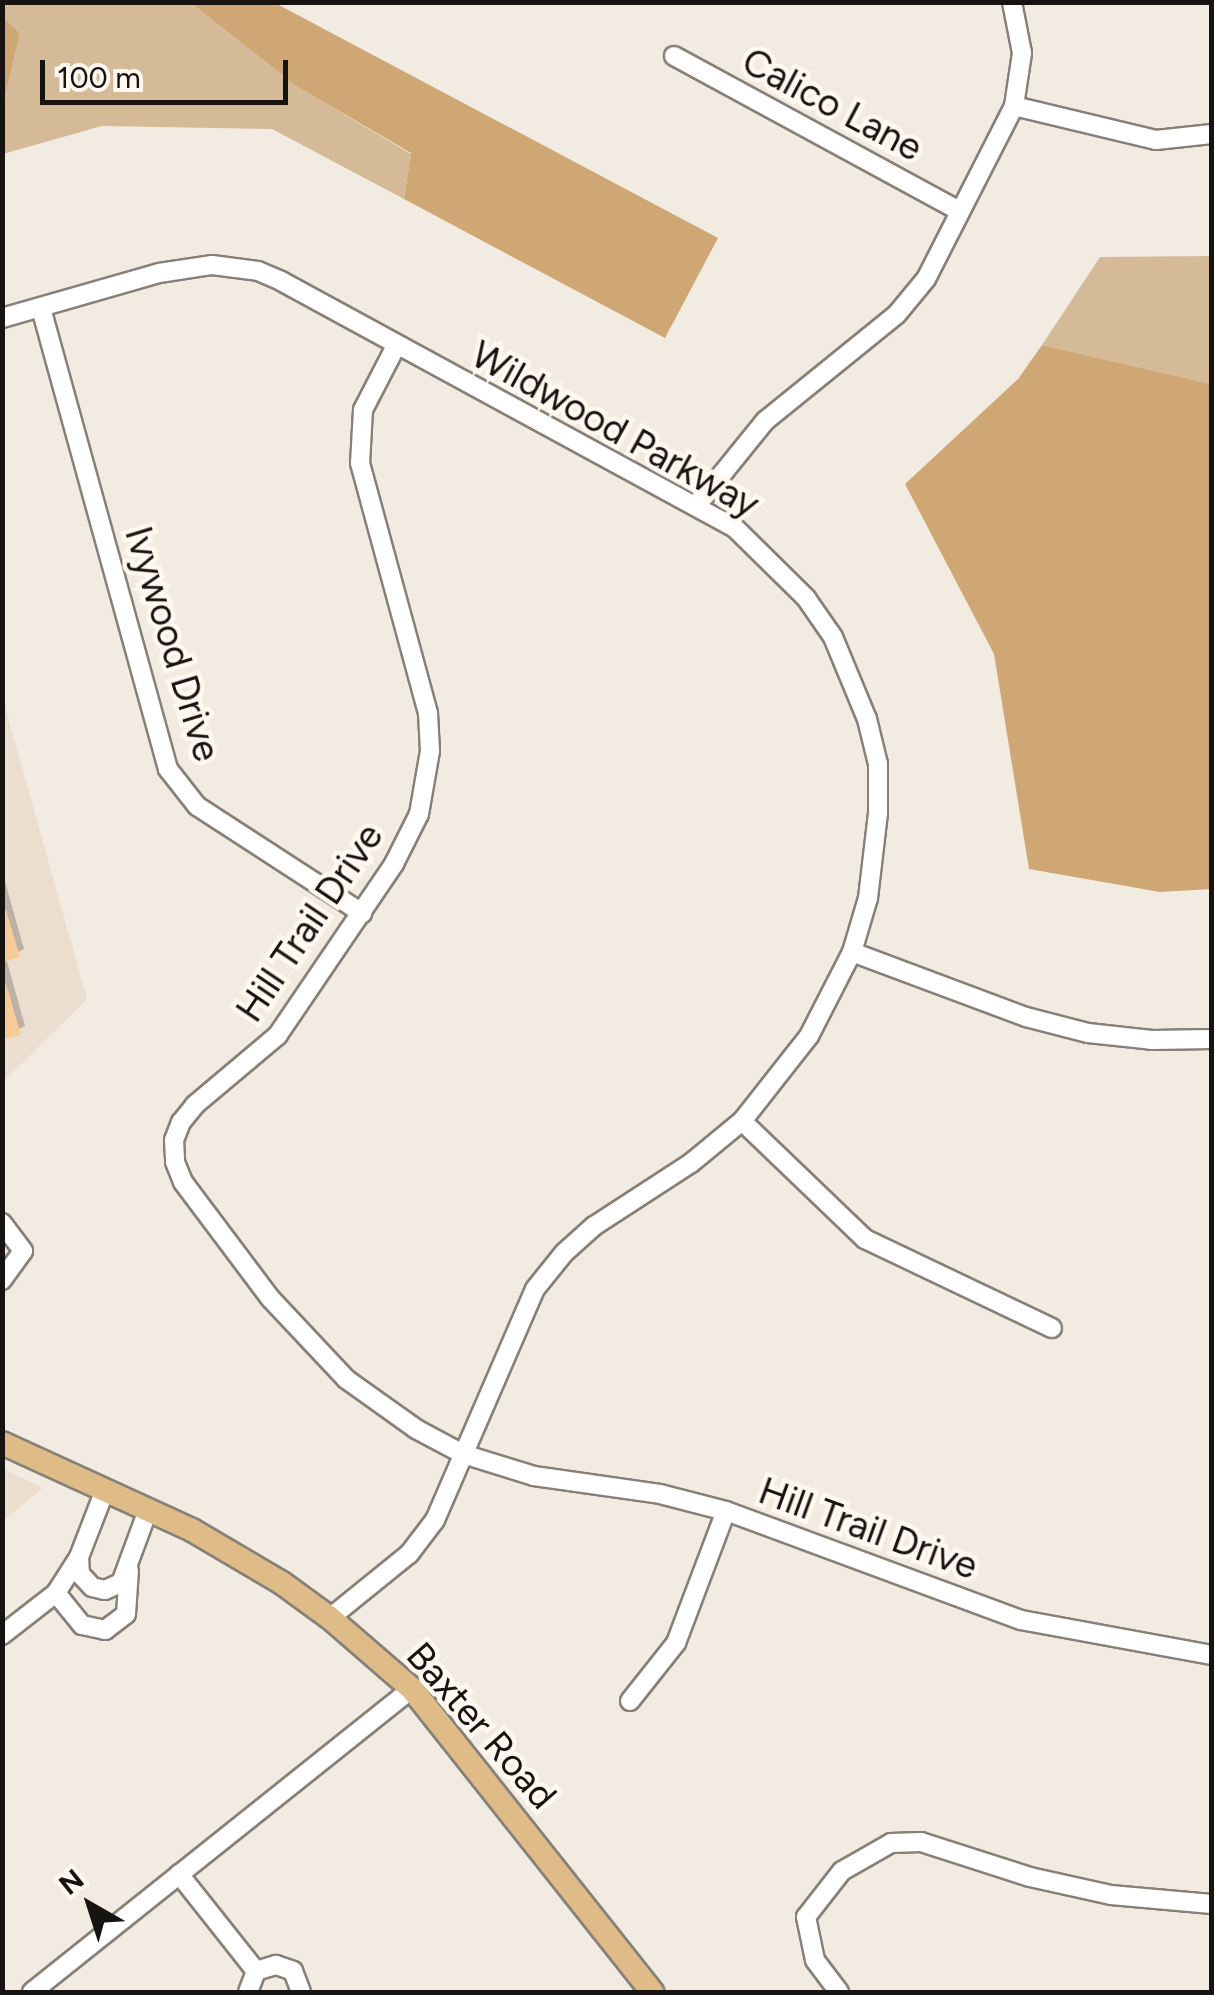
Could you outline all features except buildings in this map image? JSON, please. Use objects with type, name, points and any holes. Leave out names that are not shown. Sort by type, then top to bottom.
[{"type":"main road","name":"Baxter Road","points":[[2,1443],[247,1561],[330,1618],[412,1688],[654,1989]]},
{"type":"street","points":[[696,505],[765,421],[896,314],[926,279],[1014,106],[1022,53],[1012,2]]},
{"type":"street","name":"Calico Lane","points":[[674,56],[959,211]]},
{"type":"street","points":[[1014,106],[1156,140],[1212,134]]},
{"type":"street","name":"Wildwood Parkway","points":[[2,318],[159,274],[234,266],[281,281],[735,528],[779,567],[832,637],[862,704],[878,764],[878,813],[868,898],[852,952],[809,1036],[742,1121],[691,1163],[594,1226],[564,1252],[535,1289],[435,1520],[409,1554],[330,1618]]},
{"type":"street","name":"Ivywood Drive","points":[[41,308],[168,769],[197,806],[362,913]]},
{"type":"street","name":"Hill Trail Drive","points":[[396,346],[362,410],[360,463],[428,713],[430,751],[419,814],[394,864],[278,1035],[194,1105],[181,1122],[174,1140],[174,1162],[183,1182],[312,1345],[370,1398],[462,1454],[534,1476],[660,1494],[726,1511],[1021,1620],[1212,1655]]},
{"type":"street","points":[[852,952],[1026,1016],[1088,1032],[1152,1040],[1212,1039]]},
{"type":"street","points":[[742,1121],[838,1218],[865,1239],[1052,1328]]},
{"type":"street","points":[[2,1223],[22,1252],[2,1280]]},
{"type":"street","points":[[2,1634],[56,1593],[79,1557],[105,1490]]},
{"type":"street","points":[[56,1593],[82,1625],[105,1630],[126,1614],[129,1570],[148,1510]]},
{"type":"street","points":[[630,1700],[676,1643],[726,1511]]},
{"type":"street","points":[[79,1557],[80,1574],[96,1589],[114,1588],[129,1570]]},
{"type":"street","points":[[32,1992],[412,1688]]},
{"type":"street","points":[[838,1992],[815,1960],[806,1916],[842,1871],[891,1843],[921,1842],[1030,1877],[1111,1895],[1212,1904]]},
{"type":"street","points":[[179,1874],[256,1970]]},
{"type":"street","points":[[256,1970],[276,1965],[293,1972],[302,1992]]},
{"type":"street","points":[[248,1992],[256,1970]]},
{"type":"shaded area","points":[[3,2],[191,3],[296,86],[411,154],[404,199],[272,129],[102,126],[3,154],[3,106],[20,33],[3,17]]},
{"type":"shaded area","points":[[191,3],[275,3],[718,238],[665,338],[404,199],[411,153],[296,86]]},
{"type":"shaded area","points":[[3,17],[20,33],[3,106]]},
{"type":"shaded area","points":[[1211,256],[1211,384],[1042,345],[1100,257]]},
{"type":"shaded area","points":[[1042,345],[1211,384],[1211,889],[1160,892],[1029,869],[994,654],[905,484],[1018,379]]},
{"type":"shaded area","points":[[2,696],[87,999],[3,1082],[2,1082]]},
{"type":"shaded area","points":[[3,1469],[43,1488],[2,1521]]}]
